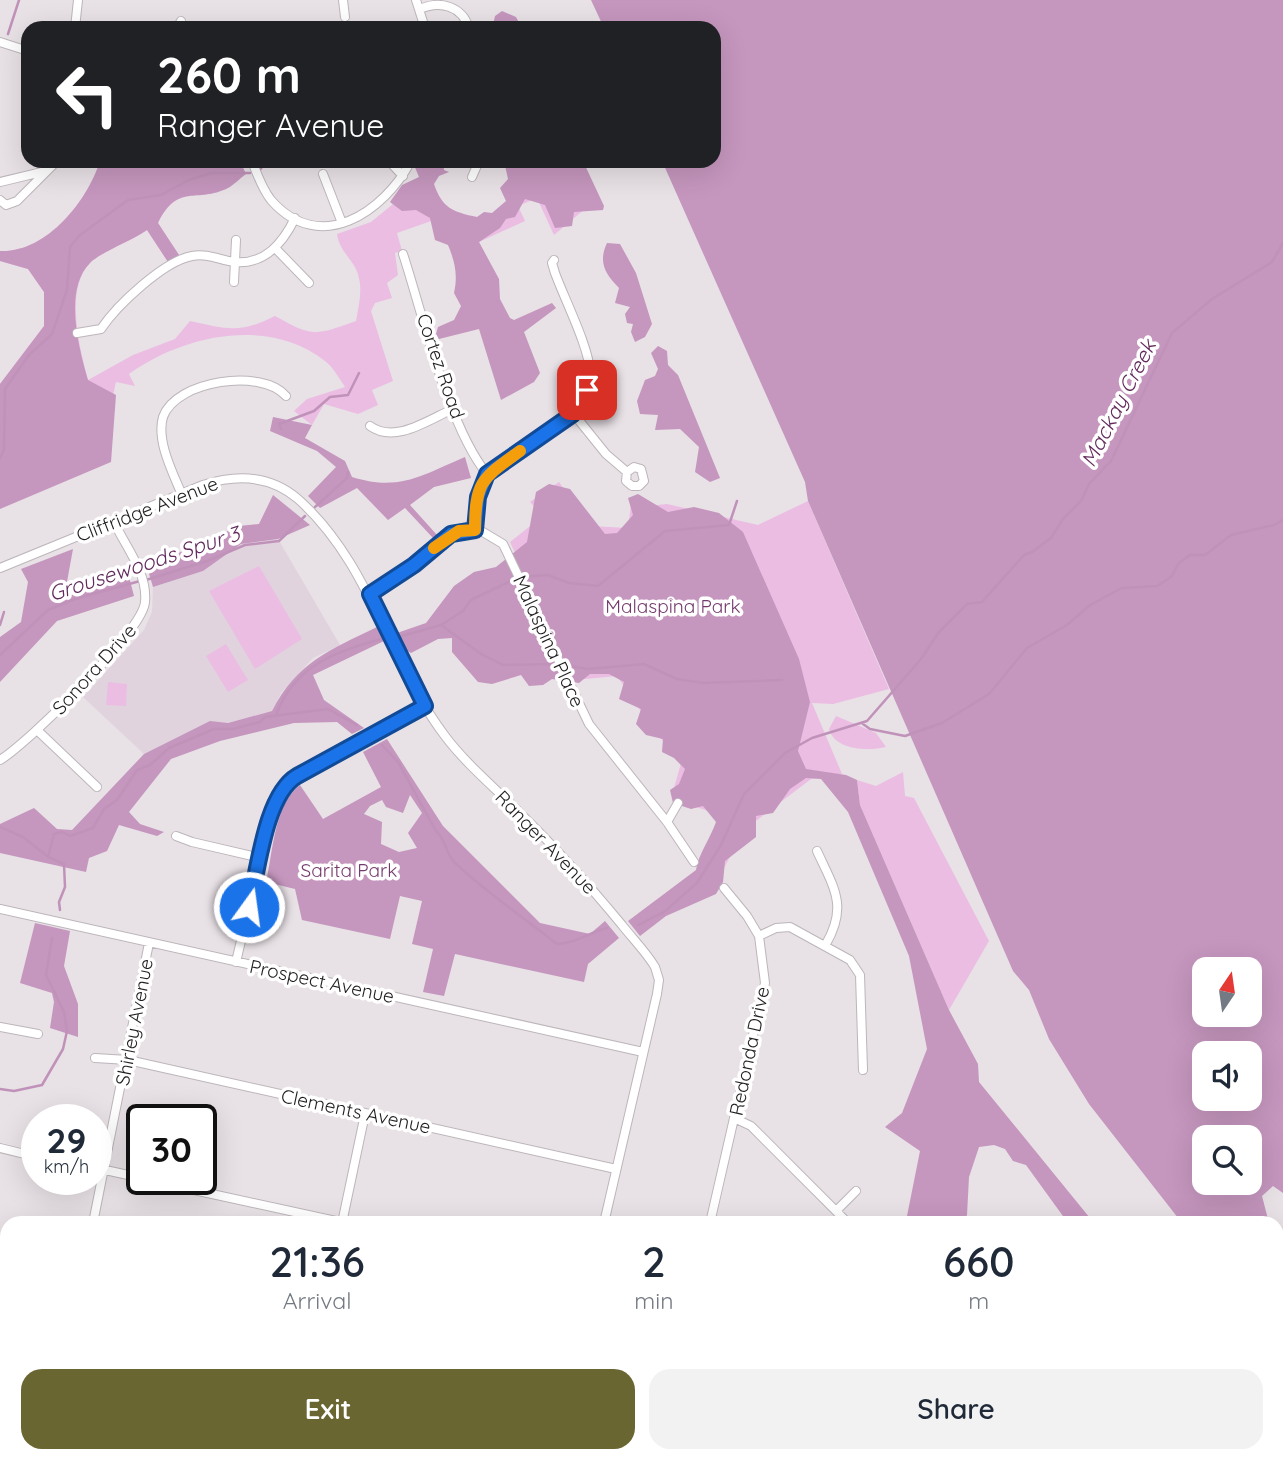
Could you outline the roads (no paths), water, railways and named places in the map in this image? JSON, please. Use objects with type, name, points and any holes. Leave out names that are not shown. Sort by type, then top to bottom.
[{"type":"street","points":[[76,21],[78,0]]},
{"type":"street","points":[[343,0],[345,17]]},
{"type":"street","points":[[416,0],[423,21]]},
{"type":"street","points":[[420,9],[434,5],[450,6],[464,16],[466,21]]},
{"type":"street","points":[[0,42],[21,49]]},
{"type":"street","points":[[0,200],[6,205],[12,205],[49,168]]},
{"type":"street","points":[[256,168],[271,199],[295,218],[318,225],[342,223],[375,208],[390,195],[407,168]]},
{"type":"street","points":[[396,168],[403,176]]},
{"type":"street","points":[[472,177],[475,168]]},
{"type":"street","points":[[0,182],[46,171]]},
{"type":"street","points":[[323,174],[342,223]]},
{"type":"street","points":[[77,333],[102,329],[114,309],[175,263],[189,257],[210,256],[235,262],[255,260],[276,249],[295,218]]},
{"type":"street","points":[[234,282],[236,240]]},
{"type":"street","points":[[276,249],[309,283]]},
{"type":"street","name":"Cortez Road","points":[[403,254],[453,409],[477,461],[487,474]]},
{"type":"street","points":[[370,594],[414,565],[451,534],[475,530],[478,497],[487,474],[573,414],[584,399],[590,371],[587,354],[555,273],[554,260]]},
{"type":"street","points":[[182,495],[161,431],[165,413],[179,396],[201,387],[244,382],[275,386],[286,396]]},
{"type":"street","points":[[370,426],[379,432],[396,433],[453,409]]},
{"type":"street","points":[[573,414],[606,454],[626,472]]},
{"type":"street","name":"Cliffridge Avenue","points":[[0,568],[219,480],[238,477],[274,484],[296,498]]},
{"type":"street","name":"Ranger Avenue","points":[[296,498],[337,540],[370,594],[425,706],[447,739],[559,852],[651,961],[659,987],[606,1216]]},
{"type":"street","name":"Sonora Drive","points":[[0,760],[38,730],[124,638],[144,608],[142,579],[114,522]]},
{"type":"street","name":"Malaspina Place","points":[[475,530],[503,544],[589,724],[667,822],[694,862]]},
{"type":"street","points":[[236,962],[273,805],[285,784],[425,706]]},
{"type":"street","points":[[38,730],[97,787]]},
{"type":"street","points":[[667,822],[678,803]]},
{"type":"street","points":[[176,836],[261,858]]},
{"type":"street","points":[[817,851],[838,898],[838,918],[826,944]]},
{"type":"street","name":"Redonda Drive","points":[[712,1216],[763,1001],[765,970],[759,936],[724,888]]},
{"type":"street","name":"Prospect Avenue","points":[[0,909],[643,1052]]},
{"type":"street","points":[[759,936],[776,928],[790,927],[826,944],[850,960],[860,975],[863,1070]]},
{"type":"street","name":"Shirley Avenue","points":[[112,1125],[128,1060],[149,943]]},
{"type":"street","points":[[0,1027],[38,1034]]},
{"type":"street","name":"Clements Avenue","points":[[95,1058],[128,1060],[616,1169]]},
{"type":"street","points":[[344,1216],[365,1114]]},
{"type":"street","points":[[734,1118],[751,1126],[841,1216]]},
{"type":"street","points":[[0,1149],[21,1154]]},
{"type":"street","points":[[836,1211],[856,1191]]},
{"type":"street","name":"Shirley Avenue","points":[[94,1216],[97,1195]]},
{"type":"street","points":[[216,1195],[311,1216]]},
{"type":"waterway","name":"Mackay Creek","points":[[8,34],[19,0]]},
{"type":"waterway","points":[[258,172],[261,168]]},
{"type":"waterway","points":[[0,458],[4,450],[5,389],[29,355],[52,334],[67,290],[70,247],[80,235],[128,200],[161,195],[189,180],[211,173],[250,173]]},
{"type":"waterway","name":"Mackay Creek","points":[[638,925],[664,912],[697,883],[721,845],[744,794],[785,753],[812,738],[867,721],[921,659],[939,632],[967,604],[982,602],[1024,555],[1051,538],[1063,519],[1081,501],[1089,484],[1111,461],[1172,333],[1212,299],[1272,262],[1283,243]]},
{"type":"waterway","points":[[281,429],[279,424],[314,411],[330,397],[348,395],[359,373]]},
{"type":"waterway","points":[[315,507],[347,478],[348,472]]},
{"type":"waterway","points":[[398,637],[441,625],[463,611],[471,600],[519,577],[548,575],[569,583],[598,586],[665,531],[729,525],[737,501]]},
{"type":"waterway","name":"Grousewoods Spur 3","points":[[146,580],[207,561],[245,545],[279,541],[305,516]]},
{"type":"waterway","points":[[863,724],[870,729],[905,736],[942,723],[989,694],[1027,648],[1067,625],[1090,605],[1122,588],[1157,586],[1171,577],[1179,563],[1190,555],[1205,555],[1231,535],[1274,525],[1283,520]]},
{"type":"waterway","name":"Grousewoods Spur 3","points":[[0,655],[48,610],[75,599],[140,581]]},
{"type":"waterway","points":[[0,625],[4,612]]},
{"type":"waterway","points":[[441,625],[481,654],[503,665],[551,664]]},
{"type":"waterway","points":[[276,715],[284,698],[305,672],[333,655],[385,638]]},
{"type":"waterway","points":[[565,665],[588,669],[644,664],[677,679],[704,683],[782,680]]},
{"type":"waterway","name":"Mackay Creek","points":[[60,910],[59,902],[65,887],[64,864],[48,857],[54,834],[62,832],[70,836],[93,828],[104,809],[117,800],[137,770],[150,765],[169,748],[214,729],[233,729],[260,722],[265,717],[328,709],[357,725]]},
{"type":"waterway","name":"Mackay Creek","points":[[382,745],[398,762],[452,859],[480,885],[557,944],[571,942],[607,928]]},
{"type":"waterway","points":[[0,827],[23,837],[47,856]]},
{"type":"waterway","name":"Mackay Creek","points":[[0,1089],[14,1091],[42,1085],[63,1049],[67,1031],[64,1012],[46,975],[52,938]]},
{"type":"park label","name":"Malaspina Park","points":[[673,606]]},
{"type":"park label","name":"Sarita Park","points":[[349,870]]}]
